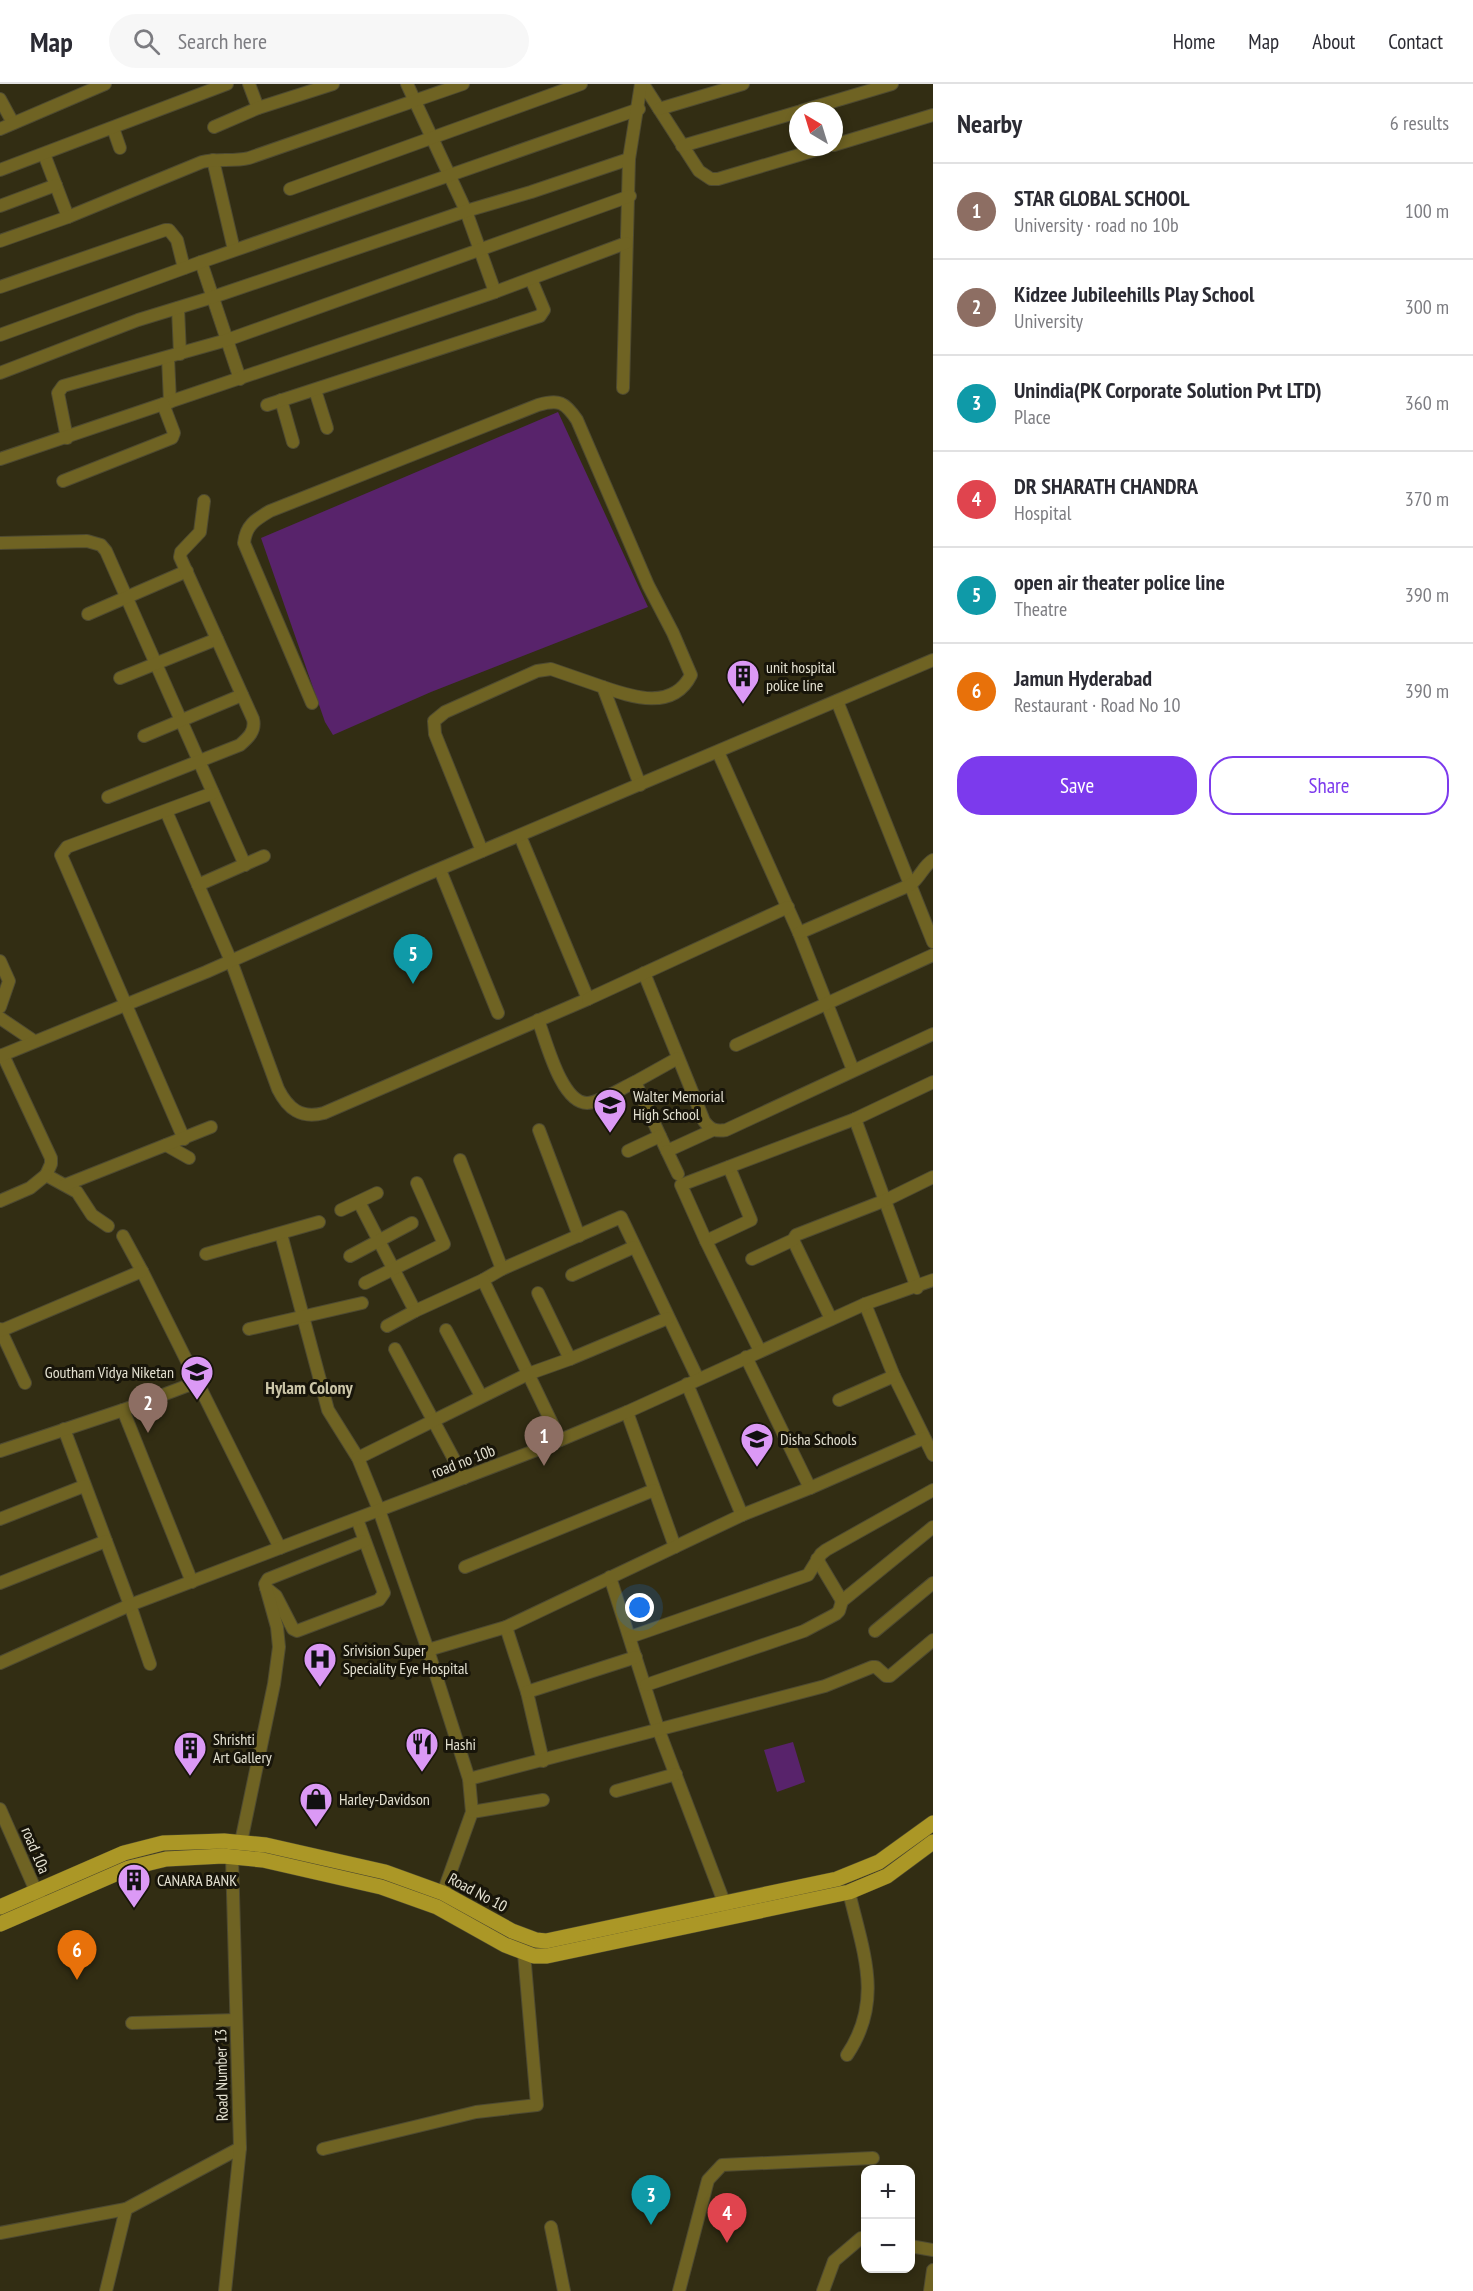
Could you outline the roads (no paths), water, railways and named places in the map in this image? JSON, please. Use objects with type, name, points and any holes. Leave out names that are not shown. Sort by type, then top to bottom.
[{"type":"main road","name":"Road No 10","points":[[0,1924],[39,1898],[124,1853],[199,1840],[266,1845],[385,1872],[443,1893],[512,1931],[536,1940],[562,1938],[837,1879],[869,1868],[933,1823]]},
{"type":"main road","name":"Road No 10","points":[[0,1907],[39,1898],[129,1868],[166,1859],[200,1856],[232,1857],[263,1860],[381,1887],[437,1907],[505,1945],[524,1953],[547,1956],[849,1892],[887,1876],[933,1842]]},
{"type":"street","points":[[0,129],[105,84]]},
{"type":"street","points":[[249,84],[258,108]]},
{"type":"street","points":[[214,127],[258,108],[333,84]]},
{"type":"street","points":[[407,84],[466,211],[495,292]]},
{"type":"street","points":[[0,241],[213,160],[236,161],[249,158],[463,84]]},
{"type":"street","points":[[290,189],[432,136],[582,84]]},
{"type":"street","points":[[659,109],[743,84]]},
{"type":"street","points":[[830,102],[892,84]]},
{"type":"street","points":[[0,170],[223,85]]},
{"type":"street","points":[[645,85],[699,171],[711,179],[718,179],[796,156]]},
{"type":"street","points":[[623,387],[626,243],[630,196],[629,159],[645,85]]},
{"type":"street","points":[[0,99],[13,123]]},
{"type":"street","points":[[0,335],[183,268],[639,109]]},
{"type":"street","points":[[682,146],[789,114]]},
{"type":"street","points":[[843,141],[933,115]]},
{"type":"street","points":[[113,128],[120,148]]},
{"type":"street","points":[[44,154],[68,217]]},
{"type":"street","points":[[0,373],[138,320],[629,159]]},
{"type":"street","points":[[213,160],[234,250]]},
{"type":"street","points":[[0,206],[56,185]]},
{"type":"street","points":[[67,438],[58,393],[61,387],[227,340],[630,196]]},
{"type":"street","points":[[0,287],[165,230],[169,230],[175,236],[183,268]]},
{"type":"street","points":[[0,459],[495,292],[626,243]]},
{"type":"street","points":[[201,262],[240,379]]},
{"type":"street","points":[[267,405],[540,316],[544,310],[531,279]]},
{"type":"street","points":[[63,481],[172,438],[174,433],[167,403],[178,308]]},
{"type":"street","points":[[315,390],[327,428]]},
{"type":"street","points":[[281,400],[293,442]]},
{"type":"street","points":[[312,703],[244,543],[249,525],[270,511],[538,405],[552,401],[563,404],[577,420],[648,585],[673,633],[691,675],[684,686],[666,696],[638,699],[551,669],[545,669],[445,712],[434,721],[435,734],[482,851]]},
{"type":"street","points":[[108,797],[240,745],[253,728],[253,718],[180,557],[181,552],[200,532],[204,501]]},
{"type":"street","points":[[0,543],[87,541],[101,545],[111,559],[245,865]]},
{"type":"street","points":[[88,614],[187,571]]},
{"type":"street","points":[[120,678],[217,639]]},
{"type":"street","points":[[0,1202],[30,1188],[46,1175],[51,1164],[51,1158],[2,1055],[231,961],[482,851],[837,701],[931,665]]},
{"type":"street","points":[[603,687],[640,784]]},
{"type":"street","points":[[144,736],[242,695]]},
{"type":"street","points":[[837,701],[933,942]]},
{"type":"street","points":[[718,752],[800,933],[852,1070]]},
{"type":"street","points":[[183,1139],[62,858],[62,852],[67,847],[213,793]]},
{"type":"street","points":[[166,811],[231,961],[278,1089],[285,1103],[297,1113],[311,1116],[324,1113],[588,999],[788,907]]},
{"type":"street","points":[[520,836],[588,999]]},
{"type":"street","points":[[198,885],[264,856]]},
{"type":"street","points":[[800,933],[910,885],[933,860]]},
{"type":"street","points":[[440,870],[498,1013]]},
{"type":"street","points":[[736,1045],[933,955]]},
{"type":"street","points":[[0,961],[9,981],[0,1007]]},
{"type":"street","points":[[644,973],[704,1121],[713,1130]]},
{"type":"street","points":[[0,1018],[34,1041]]},
{"type":"street","points":[[538,1020],[561,1082],[574,1099],[587,1103],[596,1101],[678,1058]]},
{"type":"street","points":[[667,1151],[713,1130],[726,1130],[933,1034]]},
{"type":"street","points":[[634,1082],[678,1174]]},
{"type":"street","points":[[760,1351],[681,1185],[855,1119],[933,1082]]},
{"type":"street","points":[[855,1119],[916,1287]]},
{"type":"street","points":[[65,1185],[211,1127]]},
{"type":"street","points":[[539,1130],[579,1236]]},
{"type":"street","points":[[628,1151],[660,1136]]},
{"type":"street","points":[[166,1146],[189,1158]]},
{"type":"street","points":[[460,1160],[502,1269]]},
{"type":"street","points":[[706,1241],[751,1220],[729,1167]]},
{"type":"street","points":[[46,1175],[77,1192],[92,1215],[108,1226]]},
{"type":"street","points":[[831,1319],[793,1237],[886,1200],[933,1177]]},
{"type":"street","points":[[364,1283],[444,1244],[417,1183]]},
{"type":"street","points":[[341,1210],[377,1193]]},
{"type":"street","points":[[360,1202],[415,1311]]},
{"type":"street","points":[[387,1326],[502,1269],[621,1217],[668,1318],[742,1515]]},
{"type":"street","points":[[206,1254],[320,1222]]},
{"type":"street","points":[[350,1256],[412,1223]]},
{"type":"street","points":[[281,1234],[328,1410],[358,1458],[379,1510],[428,1650],[469,1779],[472,1812],[443,1893]]},
{"type":"street","points":[[123,1236],[280,1548]]},
{"type":"street","points":[[752,1259],[794,1240]]},
{"type":"street","points":[[572,1275],[634,1247]]},
{"type":"street","points":[[25,1383],[0,1330],[142,1271]]},
{"type":"street","points":[[483,1280],[560,1440]]},
{"type":"street","name":"road no 10b","points":[[0,1663],[130,1605],[560,1440],[865,1304],[933,1280]]},
{"type":"street","points":[[538,1293],[570,1359]]},
{"type":"street","points":[[249,1329],[362,1303]]},
{"type":"street","points":[[865,1304],[894,1376],[933,1455]]},
{"type":"street","points":[[358,1458],[528,1374],[668,1318]]},
{"type":"street","points":[[446,1330],[481,1396]]},
{"type":"street","points":[[395,1349],[464,1478]]},
{"type":"street","points":[[746,1357],[810,1488]]},
{"type":"street","points":[[839,1400],[894,1376]]},
{"type":"street","points":[[0,1451],[123,1410],[197,1382]]},
{"type":"street","points":[[123,1410],[192,1582]]},
{"type":"street","points":[[627,1412],[675,1547]]},
{"type":"street","points":[[64,1429],[150,1664]]},
{"type":"street","points":[[428,1650],[506,1627],[742,1515],[924,1438]]},
{"type":"street","points":[[0,1519],[84,1486]]},
{"type":"street","points":[[465,1567],[654,1490]]},
{"type":"street","points":[[630,1637],[803,1578],[813,1570],[817,1559],[826,1550],[933,1490]]},
{"type":"street","points":[[265,1587],[276,1596],[293,1629],[297,1631],[379,1600],[384,1593],[357,1519]]},
{"type":"street","points":[[646,1685],[804,1631],[839,1611],[842,1601],[933,1527]]},
{"type":"street","points":[[0,1583],[106,1541]]},
{"type":"street","points":[[241,1842],[274,1684],[279,1647],[277,1627],[265,1587],[268,1579],[364,1541]]},
{"type":"street","points":[[817,1559],[842,1601]]},
{"type":"street","points":[[610,1577],[659,1731],[730,1918]]},
{"type":"street","points":[[875,1631],[933,1583]]},
{"type":"street","points":[[506,1627],[527,1692],[543,1761]]},
{"type":"street","points":[[469,1779],[825,1686],[872,1667],[890,1676],[933,1640]]},
{"type":"street","points":[[527,1692],[636,1657]]},
{"type":"street","points":[[616,1791],[676,1774]]},
{"type":"street","points":[[472,1812],[543,1800]]},
{"type":"street","name":"road 10a","points":[[0,1809],[39,1898]]},
{"type":"street","name":"Road Number 13","points":[[225,2291],[240,2148],[232,1857]]},
{"type":"street","points":[[847,2055],[858,2040],[869,1991],[865,1962],[849,1892]]},
{"type":"street","points":[[323,2149],[476,2112],[537,2105],[524,1953]]},
{"type":"street","points":[[132,2024],[236,2020]]},
{"type":"street","points":[[0,2233],[126,2209],[240,2148]]},
{"type":"street","points":[[679,2291],[708,2180],[722,2164],[873,2158]]},
{"type":"street","points":[[106,2291],[126,2209]]},
{"type":"street","points":[[551,2227],[564,2291]]},
{"type":"street","points":[[823,2291],[834,2261],[861,2238]]},
{"type":"street","points":[[915,2247],[933,2250]]},
{"type":"street","points":[[930,2291],[933,2270]]},
{"type":"place","name":"unit hospital police line","points":[[743,705]]},
{"type":"place","name":"open air theater police line","points":[[413,984]]},
{"type":"place","name":"Walter Memorial High School","points":[[610,1134]]},
{"type":"place","name":"Goutham Vidya Niketan","points":[[197,1401]]},
{"type":"place","name":"Kidzee Jubileehills Play School","points":[[148,1433]]},
{"type":"place","name":"STAR GLOBAL SCHOOL","points":[[544,1466]]},
{"type":"place","name":"Disha Schools","points":[[757,1468]]},
{"type":"place","name":"Srivision Super Speciality Eye Hospital","points":[[320,1688]]},
{"type":"place","name":"Hashi","points":[[422,1773]]},
{"type":"place","name":"Shrishti Art Gallery","points":[[190,1777]]},
{"type":"place","name":"Harley-Davidson","points":[[316,1828]]},
{"type":"place","name":"CANARA BANK","points":[[134,1909]]},
{"type":"place","name":"Jamun Hyderabad","points":[[77,1980]]},
{"type":"place","name":"Unindia(PK Corporate Solution Pvt LTD)","points":[[651,2225]]},
{"type":"place","name":"DR SHARATH CHANDRA","points":[[727,2243]]},
{"type":"district","name":"Hylam Colony","points":[[309,1388]]}]
